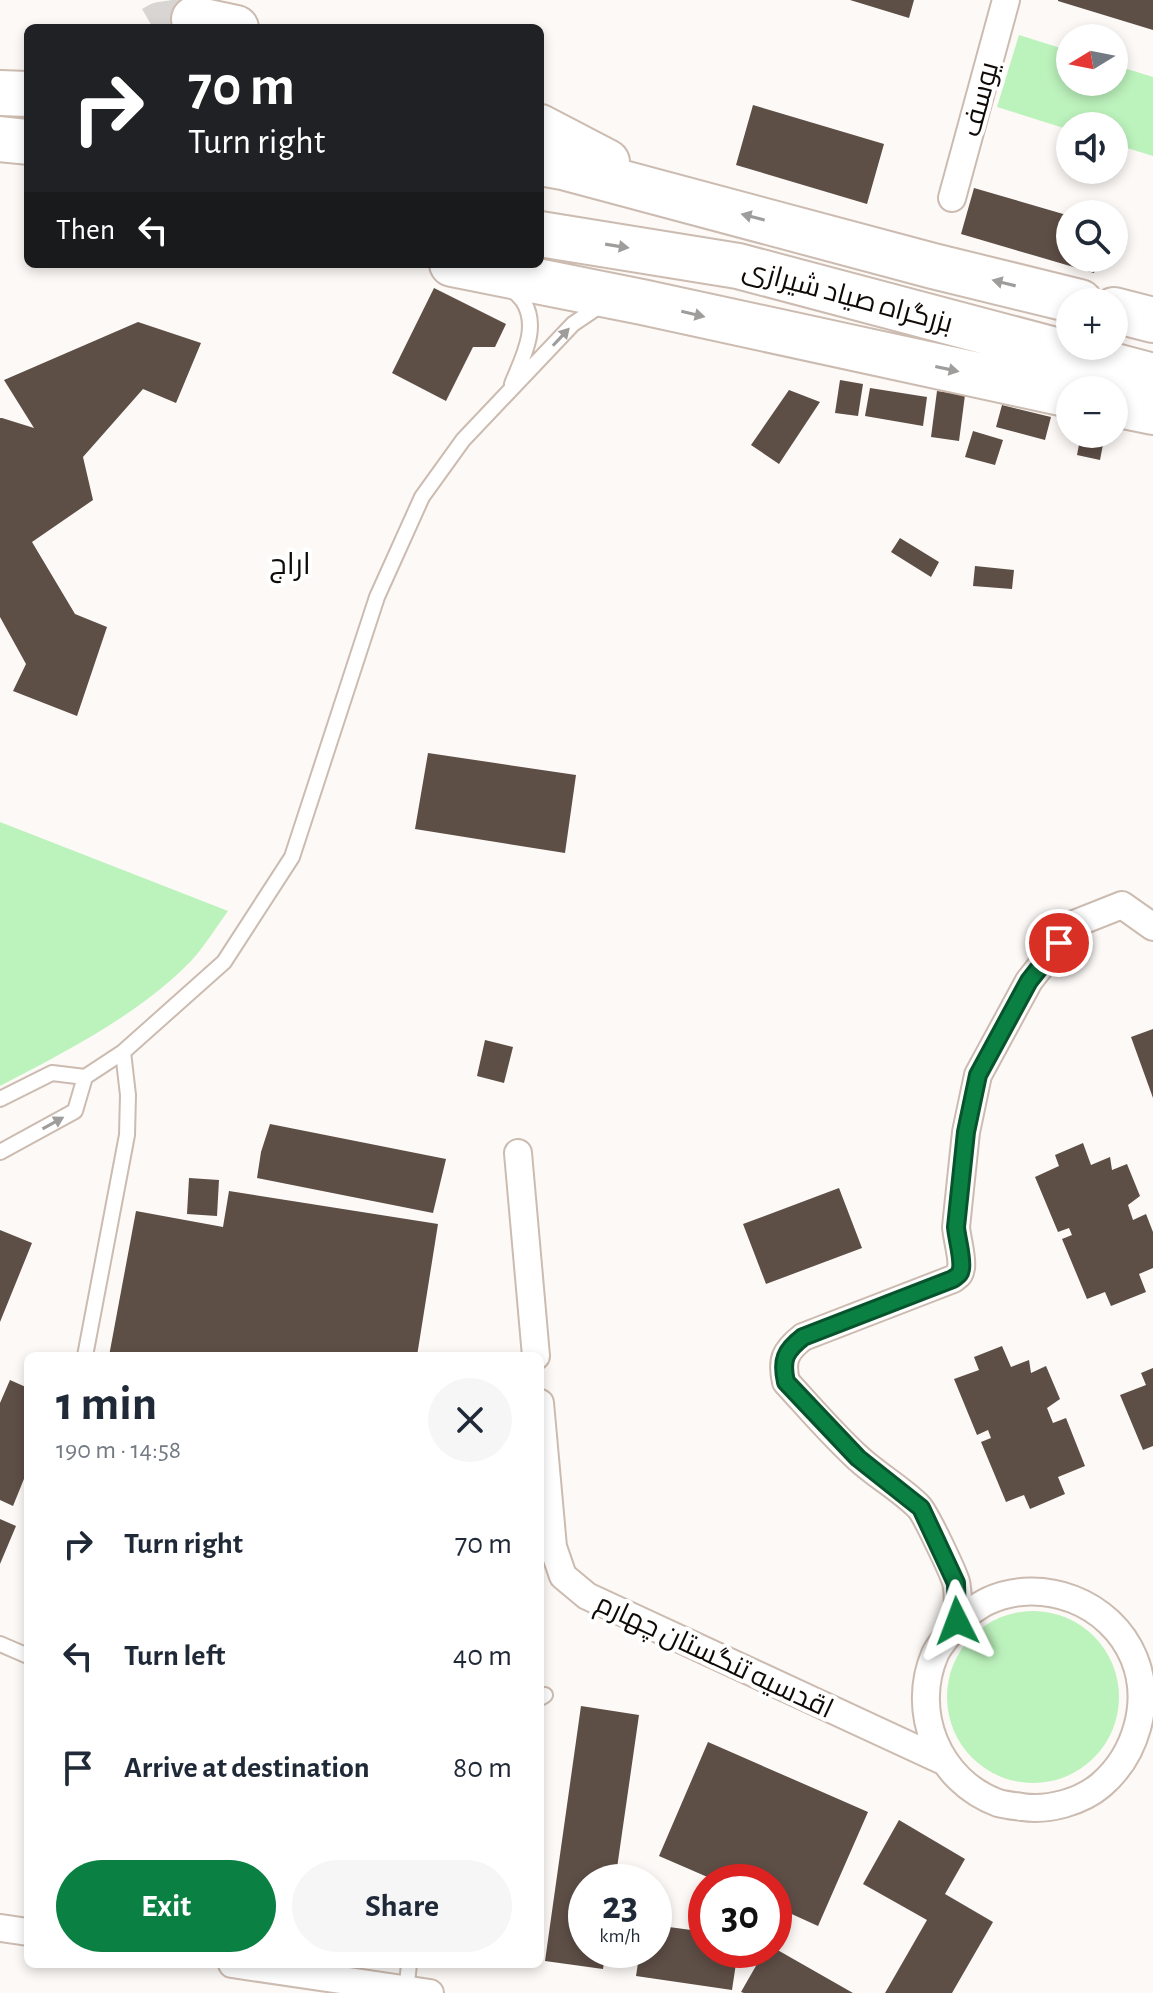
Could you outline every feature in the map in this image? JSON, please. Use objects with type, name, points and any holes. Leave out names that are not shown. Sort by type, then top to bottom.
[{"type":"highway","points":[[544,129],[673,196]]},
{"type":"highway","points":[[0,139],[24,142]]},
{"type":"highway","name":"بزرگراه صیاد شیرازی","points":[[544,164],[1056,296]]},
{"type":"highway","name":"بزرگراه صیاد شیرازی","points":[[544,235],[738,266],[1153,376]]},
{"type":"highway","points":[[471,268],[1056,392]]},
{"type":"highway","points":[[1128,314],[1153,320]]},
{"type":"highway","points":[[1128,407],[1153,412]]},
{"type":"street","name":"یوسف","points":[[952,198],[1006,0]]},
{"type":"street","points":[[0,162],[24,162]]},
{"type":"street","points":[[957,1621],[956,1583],[921,1508],[858,1458],[786,1382],[784,1360],[791,1346],[803,1337],[959,1275],[962,1267],[956,1227],[966,1132],[978,1075],[1029,981],[1074,924],[1122,905],[1153,927]]},
{"type":"street","points":[[518,1153],[536,1352]]},
{"type":"street","name":"اقدسیه تنگستان چهارم","points":[[544,1447],[553,1547],[563,1576],[587,1596],[943,1761]]},
{"type":"street","points":[[1020,1591],[1056,1593],[1089,1605],[1116,1628],[1135,1659],[1142,1693],[1138,1728],[1124,1761],[1100,1786],[1068,1803],[1034,1809],[999,1803],[968,1787],[943,1761],[928,1726],[925,1688],[935,1652],[957,1621],[987,1601],[1020,1591]]},
{"type":"street","points":[[1,1928],[24,1931]]},
{"type":"street","points":[[261,1968],[413,1985]]},
{"type":"lane","points":[[499,274],[525,304],[530,324],[528,344],[508,395]]},
{"type":"lane","points":[[0,1099],[52,1073],[85,1077],[123,1052],[224,962],[292,857],[377,597],[422,497],[463,440],[573,324],[604,303],[642,302]]},
{"type":"lane","points":[[86,1352],[127,1135],[128,1095],[123,1052]]},
{"type":"lane","points":[[0,1152],[75,1111],[85,1077]]},
{"type":"lane","points":[[0,1644],[24,1651]]},
{"type":"green space","points":[[1019,35],[1056,47],[1056,96],[1128,96],[1128,69],[1153,77],[1153,156],[1128,148],[1128,112],[1056,112],[1056,126],[997,107]]},
{"type":"green space","points":[[0,822],[228,911],[191,961],[149,998],[101,1031],[0,1086]]},
{"type":"green space","points":[[1033,1611],[1066,1617],[1094,1636],[1113,1664],[1119,1697],[1113,1730],[1094,1758],[1066,1777],[1033,1783],[1000,1777],[972,1758],[953,1730],[947,1697],[953,1664],[972,1636],[1000,1617]]},
{"type":"building","points":[[850,0],[914,0],[909,18]]},
{"type":"building","points":[[1153,0],[1153,30],[1058,1]]},
{"type":"building","points":[[753,105],[884,144],[867,204],[736,165]]},
{"type":"building","points":[[974,188],[1056,212],[1056,262],[961,234]]},
{"type":"building","points":[[434,288],[506,324],[495,347],[473,347],[446,401],[392,373]]},
{"type":"building","points":[[138,322],[201,343],[176,403],[143,389],[83,457],[93,500],[32,542],[75,614],[107,627],[77,716],[13,691],[26,664],[0,617],[0,418],[34,428],[4,380]]},
{"type":"building","points":[[840,380],[863,384],[858,416],[835,413]]},
{"type":"building","points":[[870,388],[927,397],[923,426],[865,416]]},
{"type":"building","points":[[789,390],[820,402],[779,464],[751,445]]},
{"type":"building","points":[[937,391],[965,395],[959,441],[931,437]]},
{"type":"building","points":[[1002,405],[1051,417],[1045,440],[996,427]]},
{"type":"building","points":[[973,431],[1003,440],[995,465],[965,457]]},
{"type":"building","points":[[1078,448],[1102,448],[1100,460],[1077,455]]},
{"type":"building","points":[[900,538],[939,562],[931,577],[891,552]]},
{"type":"building","points":[[975,566],[1014,570],[1012,589],[973,586]]},
{"type":"building","points":[[428,753],[576,775],[565,853],[415,829]]},
{"type":"building","points":[[1153,1029],[1153,1098],[1131,1037]]},
{"type":"building","points":[[485,1040],[513,1047],[504,1083],[477,1076]]},
{"type":"building","points":[[270,1124],[446,1159],[433,1213],[257,1178]]},
{"type":"building","points":[[1083,1143],[1091,1165],[1110,1157],[1112,1170],[1127,1164],[1140,1196],[1128,1205],[1133,1220],[1146,1214],[1153,1232],[1153,1268],[1139,1274],[1146,1292],[1111,1306],[1105,1292],[1087,1299],[1062,1239],[1072,1235],[1069,1228],[1058,1232],[1035,1177],[1059,1166],[1055,1155]]},
{"type":"building","points":[[189,1178],[219,1180],[217,1216],[187,1214]]},
{"type":"building","points":[[839,1188],[862,1248],[766,1284],[743,1224]]},
{"type":"building","points":[[229,1191],[438,1224],[418,1352],[110,1352],[136,1211],[223,1227]]},
{"type":"building","points":[[0,1230],[32,1243],[0,1322]]},
{"type":"building","points":[[1002,1346],[1011,1367],[1029,1360],[1031,1373],[1046,1366],[1060,1399],[1047,1408],[1053,1423],[1066,1418],[1085,1466],[1058,1477],[1065,1494],[1030,1509],[1024,1495],[1006,1502],[981,1442],[991,1438],[988,1430],[977,1435],[954,1379],[979,1370],[974,1357]]},
{"type":"building","points":[[1153,1368],[1153,1446],[1143,1450],[1120,1395],[1146,1385],[1141,1373]]},
{"type":"building","points":[[10,1380],[24,1386],[24,1479],[13,1506],[0,1500],[0,1403]]},
{"type":"building","points":[[0,1519],[16,1526],[0,1564]]},
{"type":"building","points":[[581,1706],[639,1715],[618,1864],[568,1864],[568,1964],[545,1961]]},
{"type":"building","points":[[708,1742],[868,1812],[818,1926],[792,1914],[792,1864],[688,1864],[688,1869],[659,1856]]},
{"type":"building","points":[[899,1820],[965,1859],[945,1894],[993,1922],[952,1993],[885,1993],[927,1920],[863,1884]]},
{"type":"building","points":[[672,1927],[688,1930],[688,1968],[735,1968],[732,1990],[636,1976],[637,1968],[672,1968]]},
{"type":"building","points":[[792,1958],[853,1993],[744,1993],[741,1992],[755,1968],[792,1968]]},
{"type":"tunnel","points":[[160,24],[194,19]]},
{"type":"district","name":"اراج","points":[[290,564]]},
{"type":"route","points":[[957,1621],[956,1583],[921,1508],[858,1458],[786,1382],[784,1360],[791,1346],[803,1337],[959,1275],[962,1267],[956,1227],[966,1132],[978,1075],[1029,981],[1059,943]]}]
